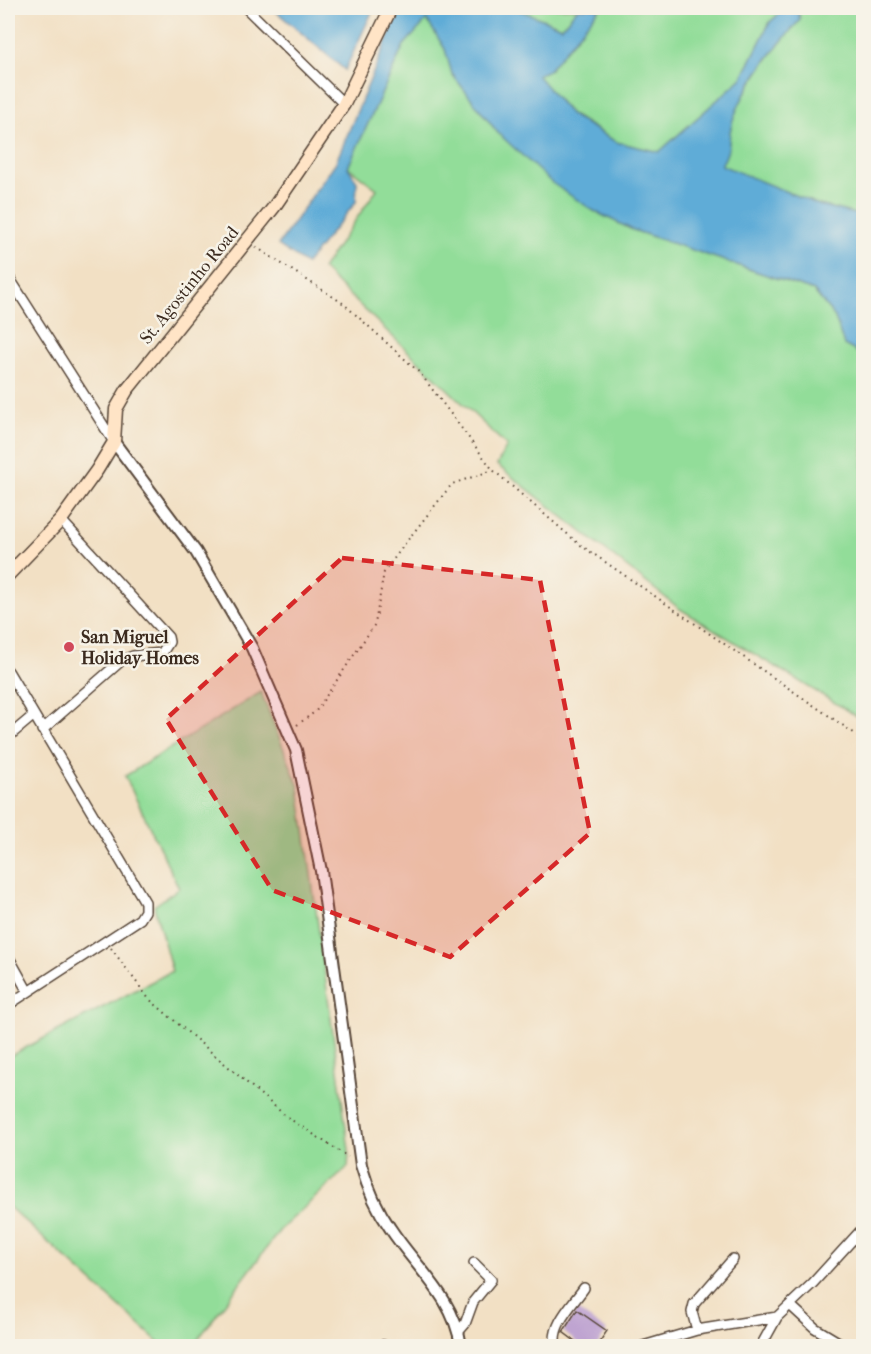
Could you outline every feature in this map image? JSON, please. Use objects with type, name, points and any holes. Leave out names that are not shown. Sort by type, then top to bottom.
[{"type":"main road","name":"St. Agostinho Road","points":[[8,575],[61,520],[114,442],[117,409],[127,390],[248,242],[344,104],[391,8]]},
{"type":"street","points":[[246,8],[344,104]]},
{"type":"street","points":[[8,276],[114,442],[196,552],[252,648],[288,731],[296,750],[321,871],[361,1165],[371,1199],[391,1230],[444,1296],[458,1332],[461,1347]]},
{"type":"street","points":[[42,730],[122,661],[134,656],[162,653],[170,642],[168,637],[61,520]]},
{"type":"street","points":[[8,671],[145,902],[146,911],[140,919],[8,1005]]},
{"type":"street","points":[[8,737],[34,715]]},
{"type":"street","points":[[8,956],[28,992]]},
{"type":"street","points":[[761,1347],[777,1317],[864,1227]]},
{"type":"street","points":[[698,1330],[692,1312],[694,1304],[733,1259]]},
{"type":"street","points":[[458,1332],[465,1324],[473,1302],[491,1280],[474,1263]]},
{"type":"street","points":[[556,1347],[554,1334],[584,1288]]},
{"type":"street","points":[[790,1305],[815,1328],[845,1347]]},
{"type":"street","points":[[643,1347],[698,1330],[777,1317]]},
{"type":"path","points":[[248,242],[344,304],[420,373],[493,470],[579,544],[864,740]]},
{"type":"path","points":[[288,731],[316,711],[375,624],[384,572],[410,537],[452,484],[493,470]]},
{"type":"path","points":[[106,941],[149,999],[287,1117],[361,1165]]},
{"type":"highlighted area","points":[[342,558],[540,580],[590,833],[450,957],[272,890],[166,719]]},
{"type":"green space","points":[[514,8],[578,8],[562,27]]},
{"type":"green space","points":[[600,8],[786,8],[770,22],[742,78],[659,152],[616,142],[571,114],[536,75],[549,70]]},
{"type":"green space","points":[[796,8],[863,8],[863,216],[819,205],[720,165],[727,153],[730,127],[735,113],[764,64],[800,20]]},
{"type":"green space","points":[[427,19],[445,49],[452,74],[498,133],[594,211],[633,230],[814,291],[835,317],[844,345],[863,355],[863,720],[680,609],[497,465],[507,446],[322,269],[377,189],[348,167],[404,45]]},
{"type":"green space","points":[[261,692],[299,787],[349,1150],[348,1167],[280,1230],[193,1346],[163,1346],[8,1206],[8,1057],[172,971],[154,906],[179,888],[125,776]]},
{"type":"water","points":[[272,8],[374,8],[345,70]]},
{"type":"water","points":[[400,8],[514,8],[562,27],[578,8],[600,8],[549,70],[537,75],[571,115],[616,142],[659,152],[742,78],[770,22],[786,8],[798,8],[800,20],[762,66],[740,103],[732,124],[727,153],[721,165],[819,205],[863,216],[863,355],[844,345],[835,317],[814,291],[633,230],[594,211],[552,183],[498,133],[452,74],[445,49],[427,20],[404,45],[348,167],[357,182],[356,202],[306,264],[278,245],[336,162]]},
{"type":"building","points":[[577,1310],[607,1331],[596,1347],[583,1347],[563,1332]]},
{"type":"place","name":"San Miguel Holiday Homes","points":[[69,647]]}]
